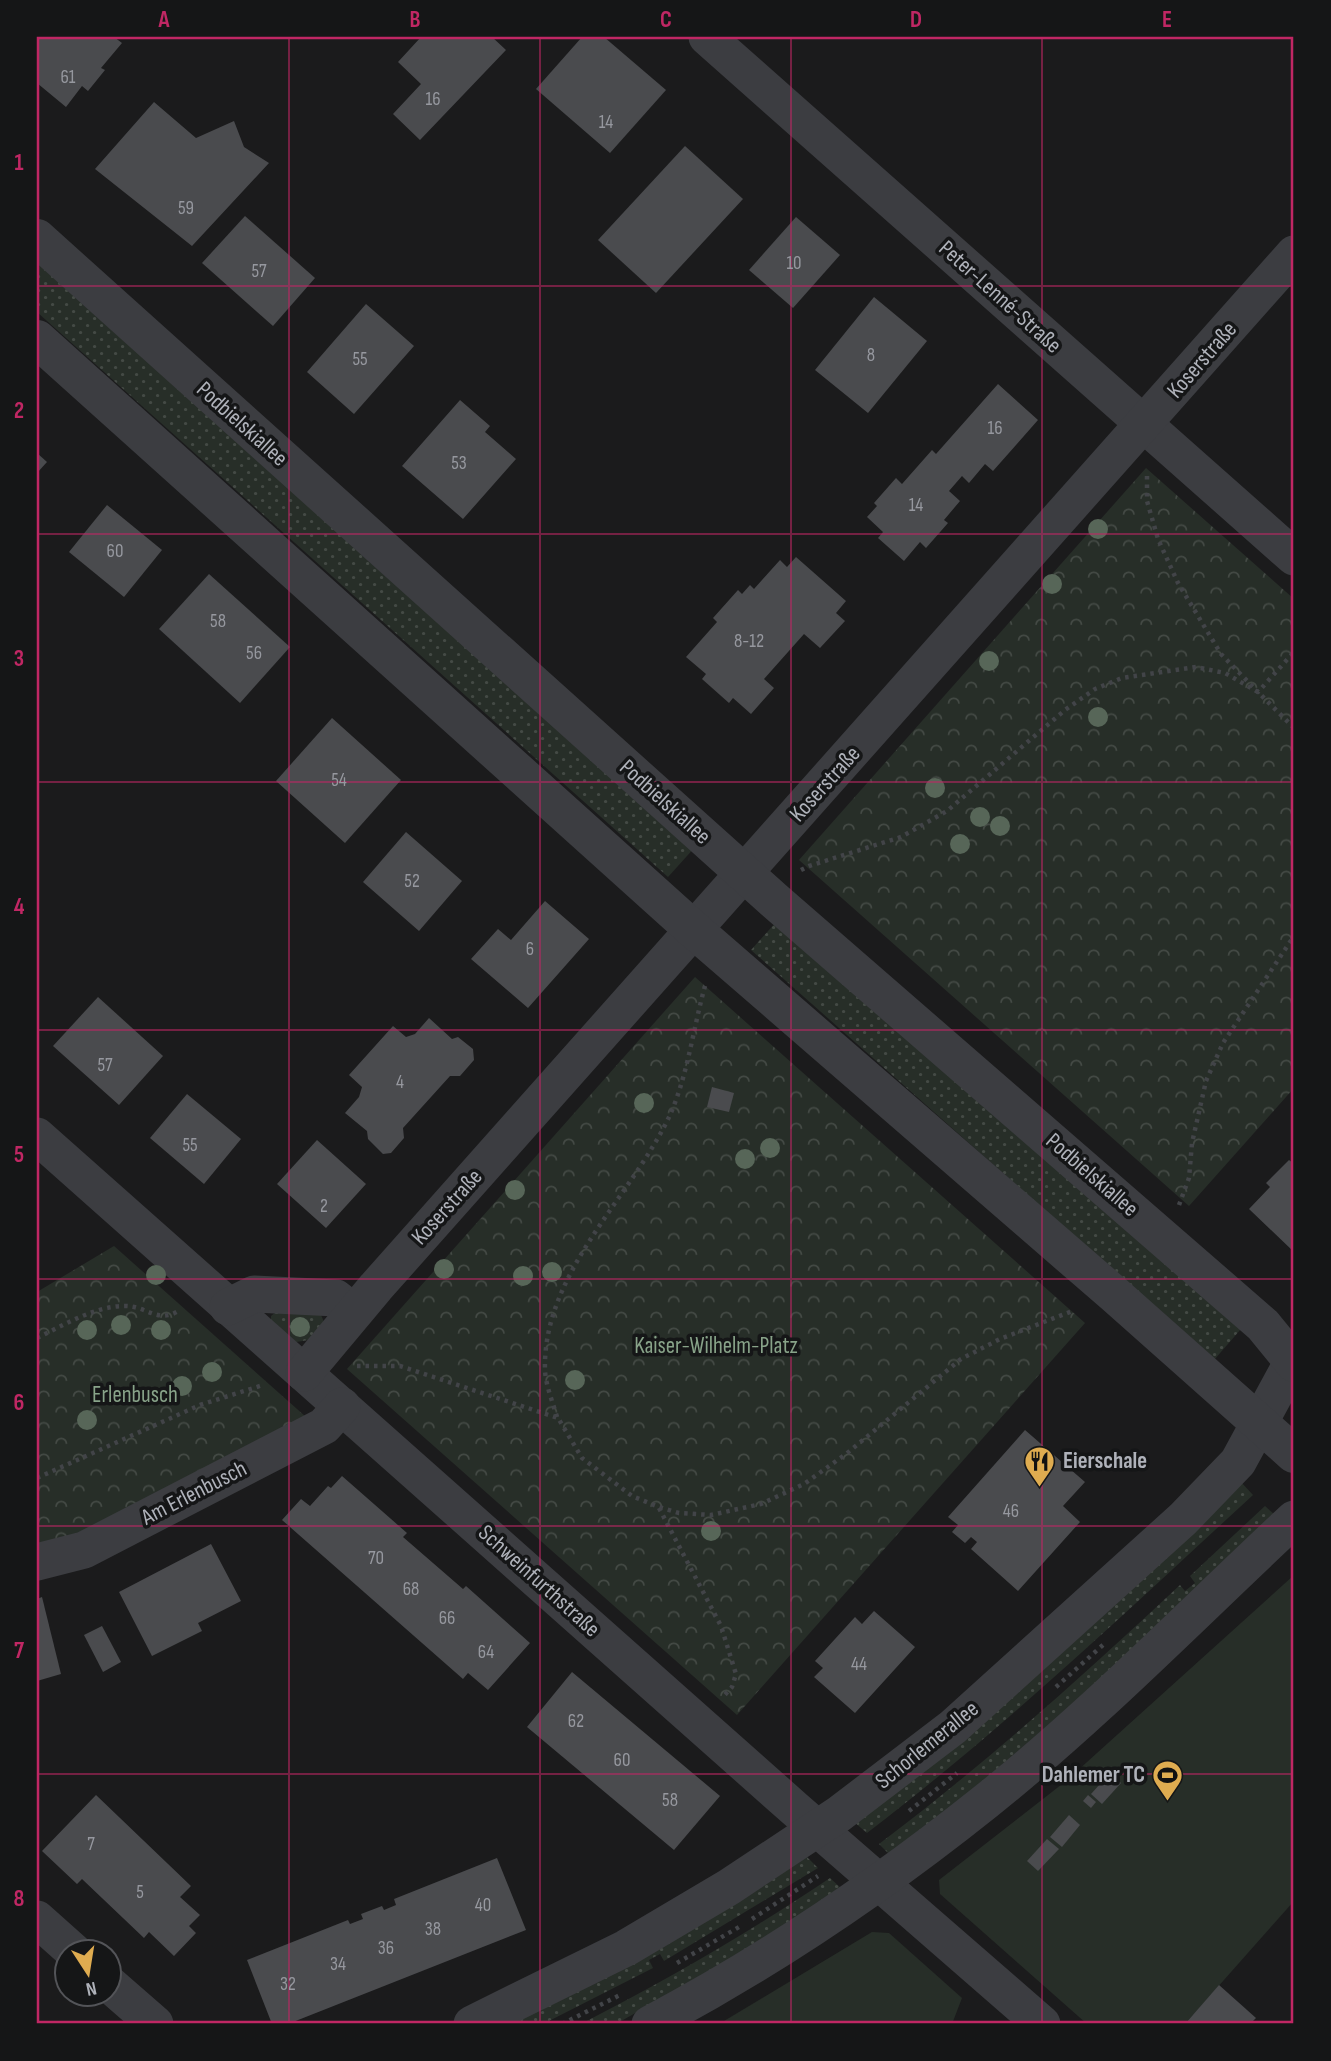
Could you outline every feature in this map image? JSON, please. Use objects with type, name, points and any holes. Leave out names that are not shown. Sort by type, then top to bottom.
[{"type":"street","name":"Peter-Lenné-Straße","points":[[707,37],[1294,557]]},
{"type":"street","name":"Podbielskiallee","points":[[37,238],[115,311],[744,873],[1254,1316],[1294,1361]]},
{"type":"street","name":"Koserstraße","points":[[289,1378],[354,1312],[1294,254]]},
{"type":"street","points":[[37,340],[694,930],[1294,1454]]},
{"type":"street","name":"Schweinfurthstraße","points":[[37,1136],[228,1307],[289,1378],[342,1406],[1042,2024]]},
{"type":"street","points":[[228,1307],[254,1294],[268,1294],[336,1298],[354,1312]]},
{"type":"street","name":"Schorlemerallee","points":[[472,2024],[626,1948],[729,1887],[887,1778],[953,1727],[1183,1519],[1238,1462],[1294,1361]]},
{"type":"street","name":"Am Erlenbusch","points":[[37,1562],[84,1550],[324,1426],[342,1406]]},
{"type":"street","points":[[650,2024],[750,1968],[880,1882],[987,1801],[1058,1739],[1294,1519]]},
{"type":"street","points":[[37,1919],[58,1938]]},
{"type":"street","points":[[122,1995],[155,2024]]},
{"type":"path","points":[[1147,464],[1147,501],[1158,539],[1178,583],[1221,654],[1294,728]]},
{"type":"path","points":[[1258,692],[1294,652]]},
{"type":"path","points":[[801,870],[901,837],[947,811],[1065,710],[1095,689],[1122,678],[1196,667],[1225,674],[1258,692]]},
{"type":"path","points":[[1178,1206],[1189,1178],[1192,1143],[1206,1081],[1223,1043],[1294,936]]},
{"type":"path","points":[[707,978],[683,1081],[669,1116],[646,1157],[564,1285],[551,1325],[545,1372],[558,1418],[582,1458],[632,1496],[679,1513],[711,1515],[761,1504],[804,1484],[846,1454],[961,1359],[1000,1339],[1079,1308]]},
{"type":"path","points":[[37,1338],[107,1307],[127,1305],[159,1316],[171,1316],[189,1303]]},
{"type":"path","points":[[350,1366],[400,1366],[558,1418]]},
{"type":"path","points":[[37,1478],[201,1405],[289,1378]]},
{"type":"path","points":[[659,1507],[721,1626],[736,1674],[732,1687],[716,1704]]},
{"type":"green space","points":[[37,260],[696,846],[668,877],[37,312]]},
{"type":"green space","points":[[1146,468],[1294,599],[1294,1088],[1189,1206],[799,860]]},
{"type":"green space","points":[[778,920],[1241,1329],[1214,1360],[751,950]]},
{"type":"green space","name":"Kaiser-Wilhelm-Platz","points":[[695,977],[1085,1323],[737,1715],[347,1369]]},
{"type":"green space","name":"Erlenbusch","points":[[114,1246],[306,1417],[64,1540],[37,1546],[37,1292]]},
{"type":"green space","points":[[276,1312],[321,1315],[324,1322],[309,1340],[296,1342],[271,1320],[271,1316]]},
{"type":"green space","points":[[1240,1481],[1253,1495],[1064,1668],[967,1753],[867,1833],[854,1822]]},
{"type":"green space","points":[[1265,1506],[1277,1517],[1045,1730],[891,1856],[879,1844],[1033,1719],[1180,1585],[1185,1591],[1195,1583],[1190,1576]]},
{"type":"green space","name":"Dahlemer TC","points":[[1294,1575],[1294,1901],[1185,2024],[1087,2024],[940,1894],[939,1880],[1066,1781]]},
{"type":"green space","points":[[805,1855],[818,1868],[664,1961],[660,1954],[649,1960],[653,1968],[543,2024],[506,2024]]},
{"type":"green space","points":[[830,1878],[842,1889],[750,1948],[616,2024],[581,2024],[708,1955]]},
{"type":"green space","points":[[872,1932],[889,1933],[962,1998],[952,2024],[719,2024]]},
{"type":"building","points":[[39,37],[114,37],[122,43],[101,68],[105,70],[88,91],[82,86],[66,107],[37,83]]},
{"type":"building","points":[[421,37],[492,37],[506,50],[420,140],[393,114],[421,84],[398,62]]},
{"type":"building","points":[[582,37],[604,37],[666,90],[610,153],[536,89]]},
{"type":"building","points":[[154,102],[196,138],[234,121],[244,147],[269,163],[192,246],[95,169]]},
{"type":"building","points":[[685,146],[743,199],[656,293],[598,240]]},
{"type":"building","points":[[245,216],[315,278],[273,326],[202,263]]},
{"type":"building","points":[[796,217],[840,255],[793,308],[749,270]]},
{"type":"building","points":[[874,297],[927,341],[868,413],[815,370]]},
{"type":"building","points":[[366,304],[414,346],[354,414],[307,372]]},
{"type":"building","points":[[998,384],[1038,420],[993,471],[985,464],[969,483],[962,476],[949,491],[960,501],[944,520],[948,523],[926,548],[920,542],[904,561],[878,538],[883,532],[867,517],[877,506],[874,503],[896,478],[902,484],[932,450],[936,454]]},
{"type":"building","points":[[460,400],[490,426],[485,432],[516,459],[463,519],[402,466]]},
{"type":"building","points":[[37,453],[47,462],[37,473]]},
{"type":"building","points":[[107,505],[162,550],[124,597],[69,552]]},
{"type":"building","points":[[796,557],[846,601],[836,613],[845,621],[820,648],[804,634],[764,679],[774,688],[751,714],[733,698],[729,703],[702,679],[706,674],[686,657],[717,622],[713,618],[738,590],[742,594],[750,585],[754,589],[780,560],[787,567]]},
{"type":"building","points":[[209,574],[290,647],[240,703],[159,629]]},
{"type":"building","points":[[332,718],[401,780],[345,843],[276,781]]},
{"type":"building","points":[[406,832],[462,881],[419,931],[363,882]]},
{"type":"building","points":[[545,901],[589,939],[528,1008],[471,959],[498,929],[511,940]]},
{"type":"building","points":[[98,997],[163,1056],[119,1105],[53,1046]]},
{"type":"building","points":[[429,1018],[452,1039],[458,1037],[473,1049],[474,1060],[460,1076],[450,1076],[403,1128],[404,1138],[391,1153],[383,1154],[368,1139],[367,1131],[345,1113],[359,1097],[362,1087],[349,1075],[393,1026],[406,1037],[415,1034]]},
{"type":"building","points":[[712,1087],[734,1093],[729,1112],[707,1107]]},
{"type":"building","points":[[187,1094],[241,1139],[204,1184],[150,1138]]},
{"type":"building","points":[[317,1140],[366,1184],[326,1228],[277,1184]]},
{"type":"building","points":[[1289,1160],[1293,1163],[1294,1161],[1294,1252],[1249,1209],[1270,1187],[1266,1183]]},
{"type":"building","points":[[1025,1430],[1085,1482],[1063,1506],[1080,1522],[1018,1591],[971,1549],[977,1542],[971,1537],[965,1543],[952,1532],[958,1525],[948,1517]]},
{"type":"building","points":[[342,1476],[407,1533],[403,1537],[463,1589],[466,1586],[530,1643],[488,1690],[468,1673],[463,1679],[282,1520],[301,1499],[310,1506],[328,1486],[331,1488]]},
{"type":"building","points":[[211,1544],[241,1601],[198,1623],[202,1631],[152,1656],[119,1592]]},
{"type":"building","points":[[42,1597],[61,1674],[37,1681],[37,1599]]},
{"type":"building","points":[[874,1611],[915,1647],[855,1713],[814,1677],[823,1668],[815,1661],[855,1617],[862,1624]]},
{"type":"building","points":[[102,1626],[121,1662],[103,1672],[84,1635]]},
{"type":"building","points":[[572,1672],[720,1796],[674,1850],[527,1727]]},
{"type":"building","points":[[1110,1773],[1121,1783],[1102,1804],[1091,1794]]},
{"type":"building","points":[[96,1795],[191,1886],[180,1897],[200,1915],[189,1926],[196,1933],[174,1956],[149,1932],[144,1938],[82,1879],[77,1884],[42,1851]]},
{"type":"building","points":[[1088,1795],[1096,1802],[1091,1808],[1083,1801]]},
{"type":"building","points":[[1069,1815],[1080,1825],[1062,1847],[1050,1837]]},
{"type":"building","points":[[1047,1839],[1059,1849],[1038,1871],[1027,1861]]},
{"type":"building","points":[[497,1858],[526,1930],[288,2024],[272,2024],[247,1960],[348,1920],[350,1924],[363,1919],[361,1914],[382,1906],[384,1910],[396,1905],[394,1899]]},
{"type":"building","points":[[1219,1985],[1256,2018],[1250,2024],[1185,2024]]},
{"type":"place","name":"Eierschale","points":[[1040,1488]]},
{"type":"place","name":"Dahlemer TC","points":[[1168,1802]]}]
